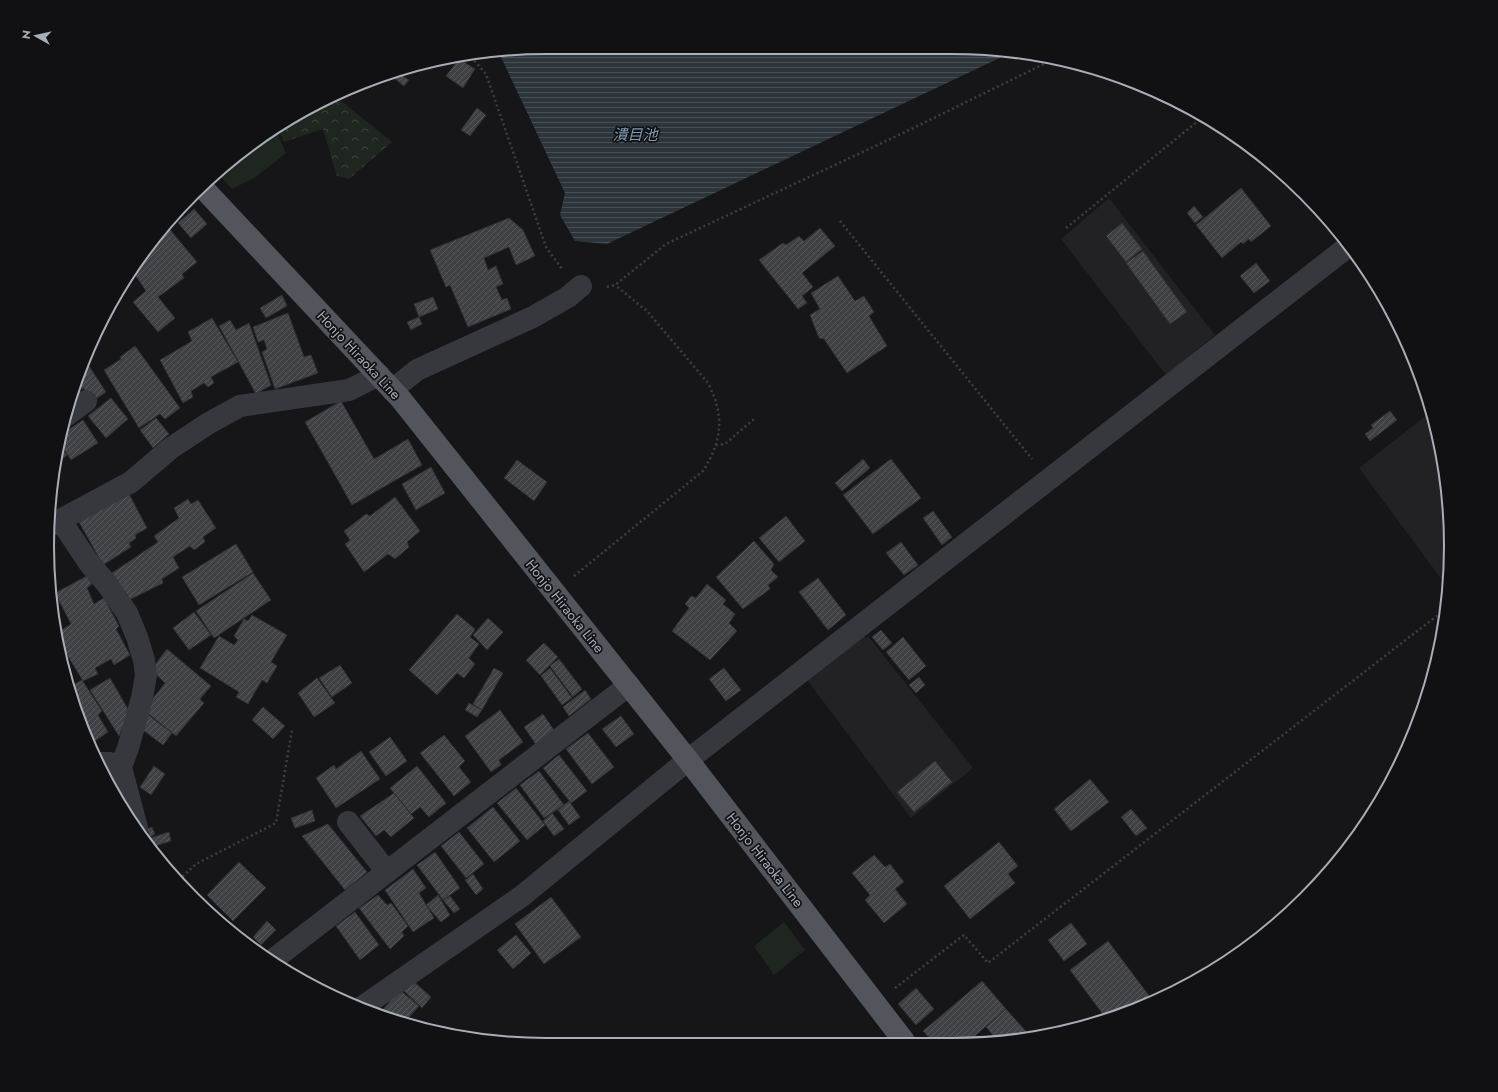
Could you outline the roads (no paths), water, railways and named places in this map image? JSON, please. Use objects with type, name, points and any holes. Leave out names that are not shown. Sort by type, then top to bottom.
[{"type":"main road","name":"Honjo Hiraoka Line","points":[[206,191],[386,382],[688,760],[902,1038]]},
{"type":"street","points":[[366,1004],[522,896],[688,760],[1344,249]]},
{"type":"street","points":[[125,800],[110,765],[128,748],[142,698],[146,675],[144,660],[138,637],[127,613],[107,584],[56,523],[131,482],[171,448],[209,422],[240,406],[349,390],[386,382],[417,370],[533,317],[568,297],[581,286]]},
{"type":"street","points":[[74,410],[86,401]]},
{"type":"street","points":[[276,957],[629,686]]},
{"type":"street","points":[[348,822],[387,872]]},
{"type":"water","name":"潰目池","points":[[546,54],[952,54],[1002,57],[607,244],[575,241],[560,215],[565,193],[501,56]]}]
